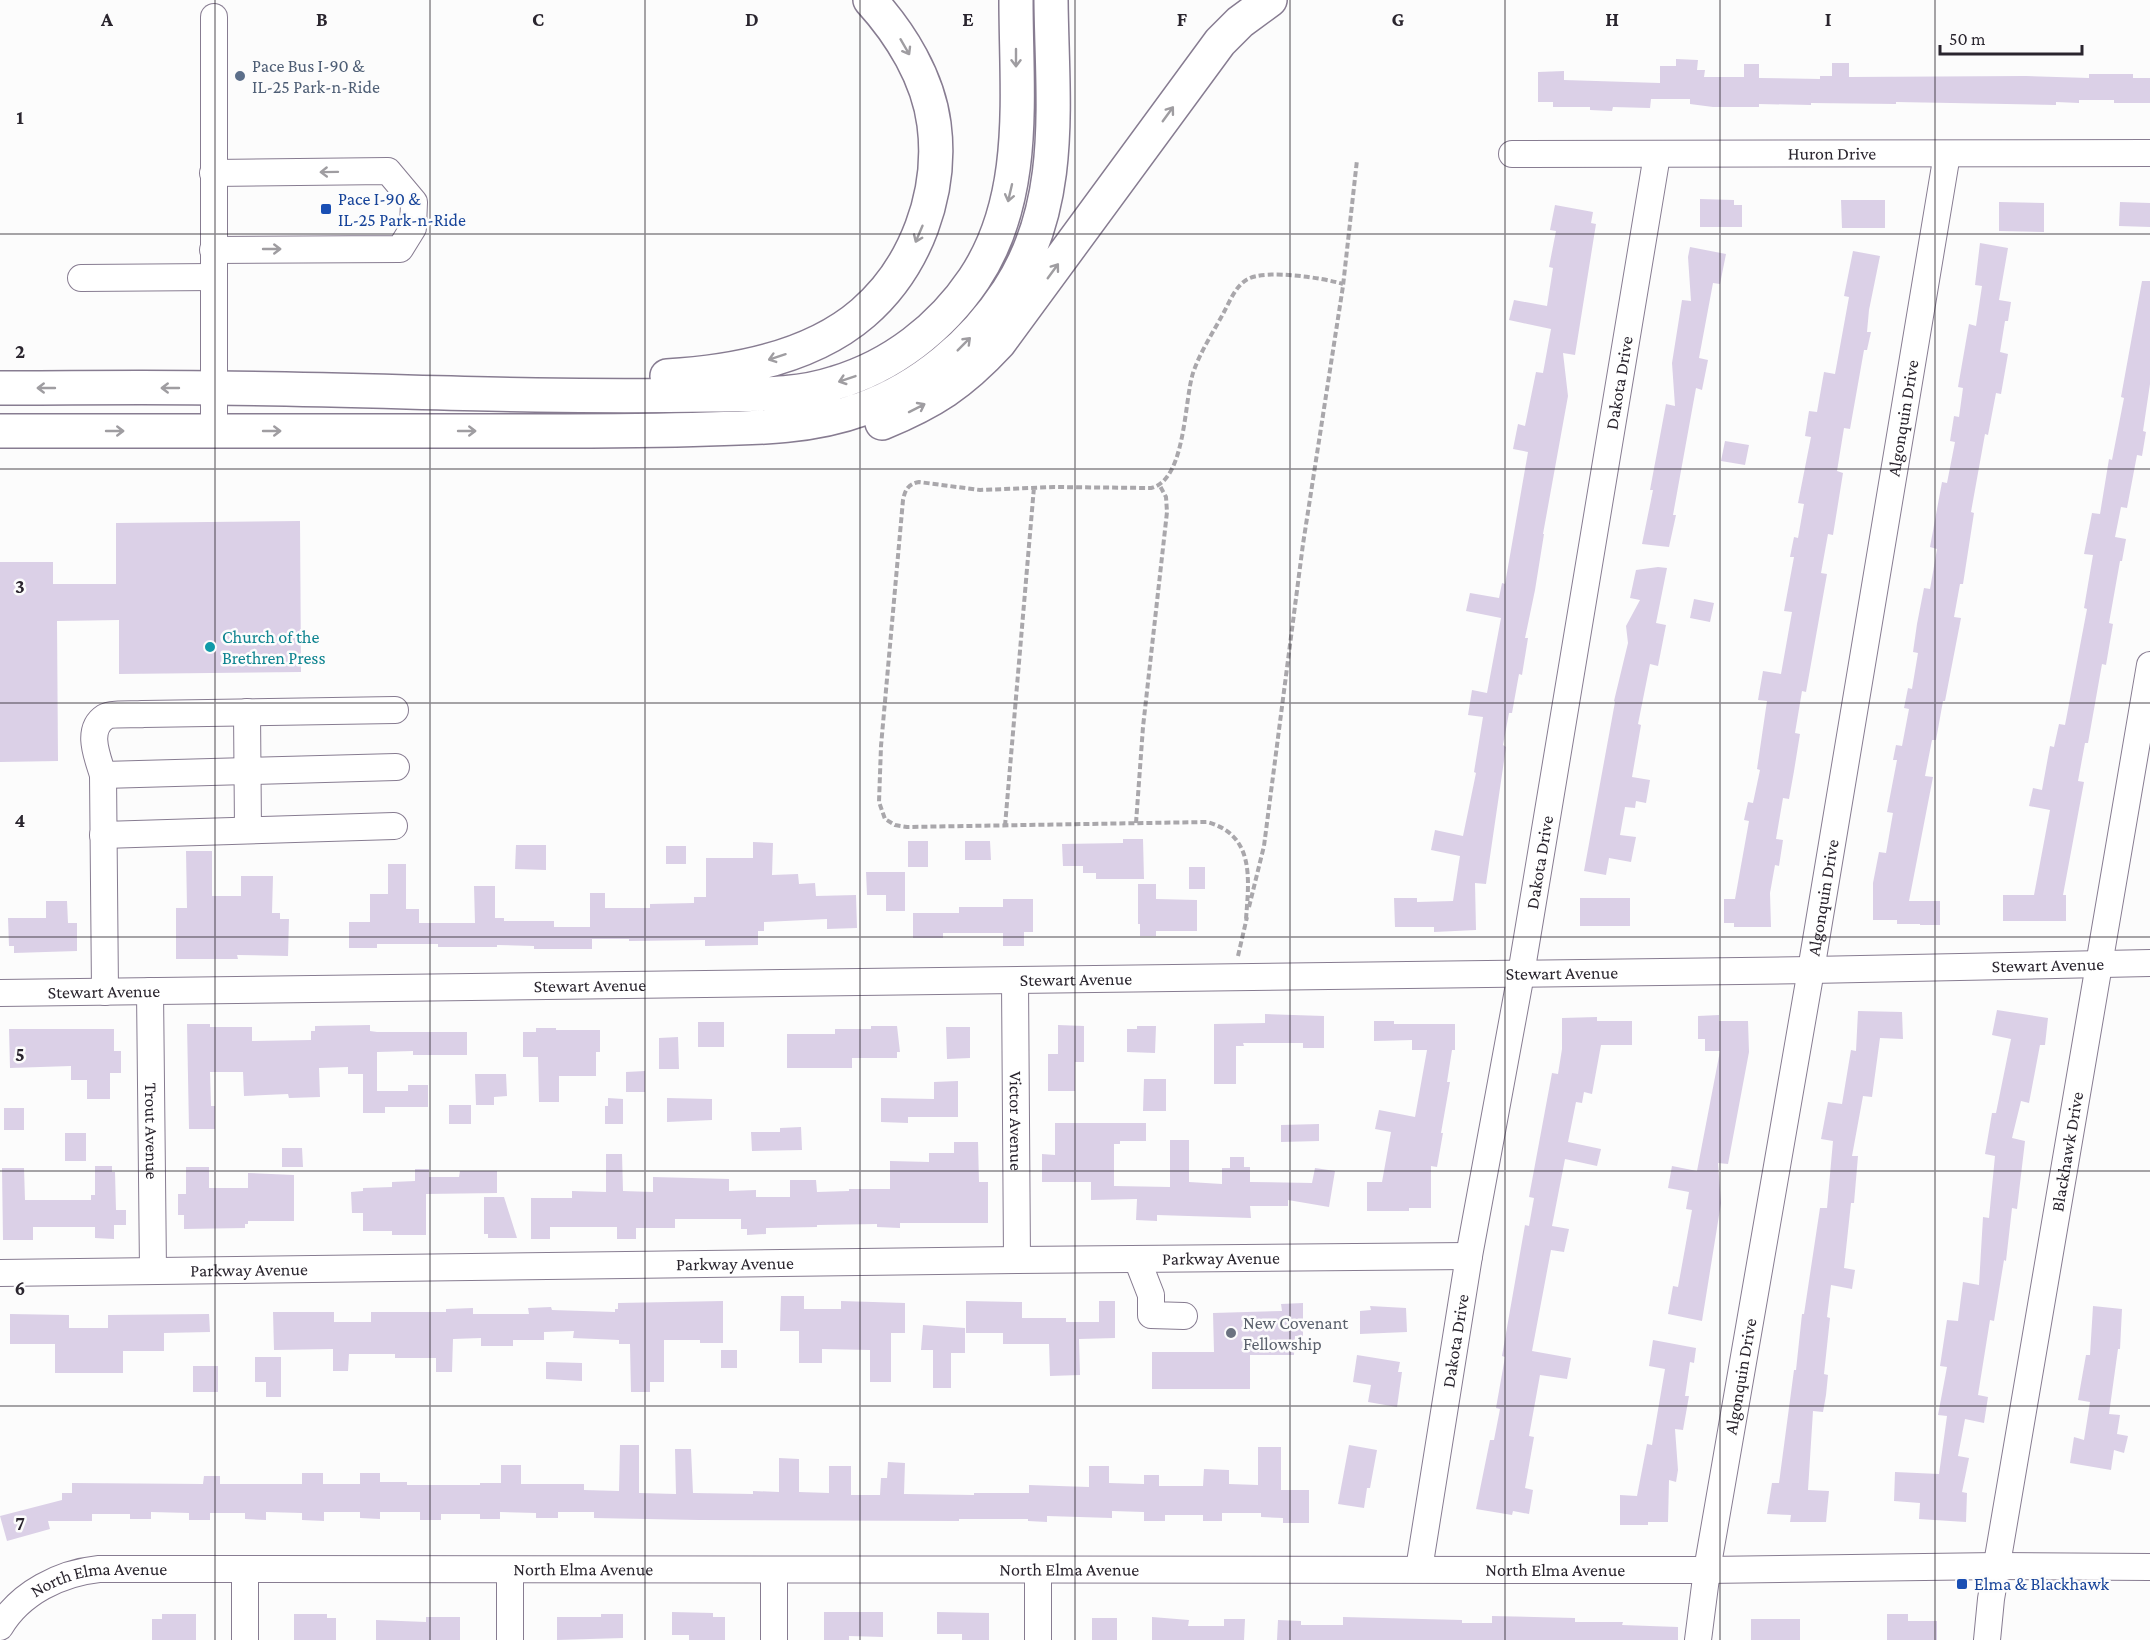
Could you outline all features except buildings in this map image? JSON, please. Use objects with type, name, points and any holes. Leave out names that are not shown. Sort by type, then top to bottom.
[{"type":"highway","points":[[368,392],[605,380],[715,371],[763,362],[788,354],[821,340],[862,313],[883,293],[913,248],[924,222],[932,192],[935,162],[934,124],[927,95],[913,62],[898,36],[870,0]]},
{"type":"highway","points":[[0,388],[215,388],[586,396],[777,394],[813,389],[859,375],[922,337],[957,302],[974,279],[994,243],[1003,218],[1014,172],[1016,0]]},
{"type":"highway","points":[[0,430],[634,431],[765,428],[801,424],[864,409],[919,380],[954,354],[1004,298],[1022,266],[1044,206],[1052,168],[1051,0]]},
{"type":"highway","points":[[634,431],[756,443],[800,443],[854,433],[882,423],[911,411],[958,383],[979,365],[1024,311],[1220,42],[1239,22],[1270,0]]},
{"type":"street","points":[[214,17],[214,431]]},
{"type":"street","name":"Huron Drive","points":[[1512,154],[2150,153]]},
{"type":"street","name":"Algonquin Drive","points":[[1698,1640],[1707,1570],[1811,970],[1947,154]]},
{"type":"street","name":"Dakota Drive","points":[[1419,1569],[1469,1256],[1521,974],[1657,155]]},
{"type":"street","points":[[213,173],[388,171],[414,202],[413,228],[400,249],[213,250]]},
{"type":"street","points":[[81,278],[214,277]]},
{"type":"street","name":"Blackhawk Drive","points":[[1987,1640],[1991,1599],[2150,665]]},
{"type":"street","points":[[105,992],[104,775],[96,753],[94,736],[106,717],[394,710]]},
{"type":"street","points":[[247,712],[248,830]]},
{"type":"street","points":[[104,775],[396,767]]},
{"type":"street","points":[[103,835],[394,826]]},
{"type":"street","name":"Stewart Avenue","points":[[0,993],[1811,970],[2150,963]]},
{"type":"street","name":"Victor Avenue","points":[[1015,981],[1017,1260]]},
{"type":"street","name":"Trout Avenue","points":[[150,991],[153,1270]]},
{"type":"street","name":"Parkway Avenue","points":[[0,1273],[1469,1256]]},
{"type":"street","points":[[1137,1259],[1150,1295],[1151,1316],[1184,1316]]},
{"type":"street","name":"North Elma Avenue","points":[[8,1601],[85,1571],[1707,1570],[1997,1566],[2150,1567]]},
{"type":"street","points":[[245,1640],[246,1570]]},
{"type":"street","points":[[510,1570],[510,1640]]},
{"type":"street","points":[[774,1570],[774,1640]]},
{"type":"street","points":[[1038,1570],[1038,1640]]},
{"type":"street","points":[[0,1627],[8,1601]]},
{"type":"path","points":[[1234,978],[1264,846],[1303,544],[1343,284],[1357,160]]},
{"type":"path","points":[[1246,919],[1248,873],[1238,840],[1224,828],[1207,822],[901,826],[885,819],[879,802],[884,694],[903,500],[910,485],[919,482],[980,490],[1160,486],[1166,480],[1177,455],[1196,365],[1232,297],[1241,285],[1250,278],[1263,275],[1306,277],[1343,284]]},
{"type":"path","points":[[1136,823],[1143,727],[1167,512],[1166,497],[1160,486]]},
{"type":"path","points":[[1005,826],[1034,487]]},
{"type":"place","name":"Pace Bus I-90 & IL-25 Park-n-Ride","points":[[240,76]]},
{"type":"place","name":"Pace I-90 & IL-25 Park-n-Ride","points":[[326,209]]},
{"type":"place","name":"Church of the Brethren Press","points":[[210,647]]},
{"type":"place","name":"New Covenant Fellowship","points":[[1231,1333]]},
{"type":"place","name":"Elma & Blackhawk","points":[[1962,1584]]}]
